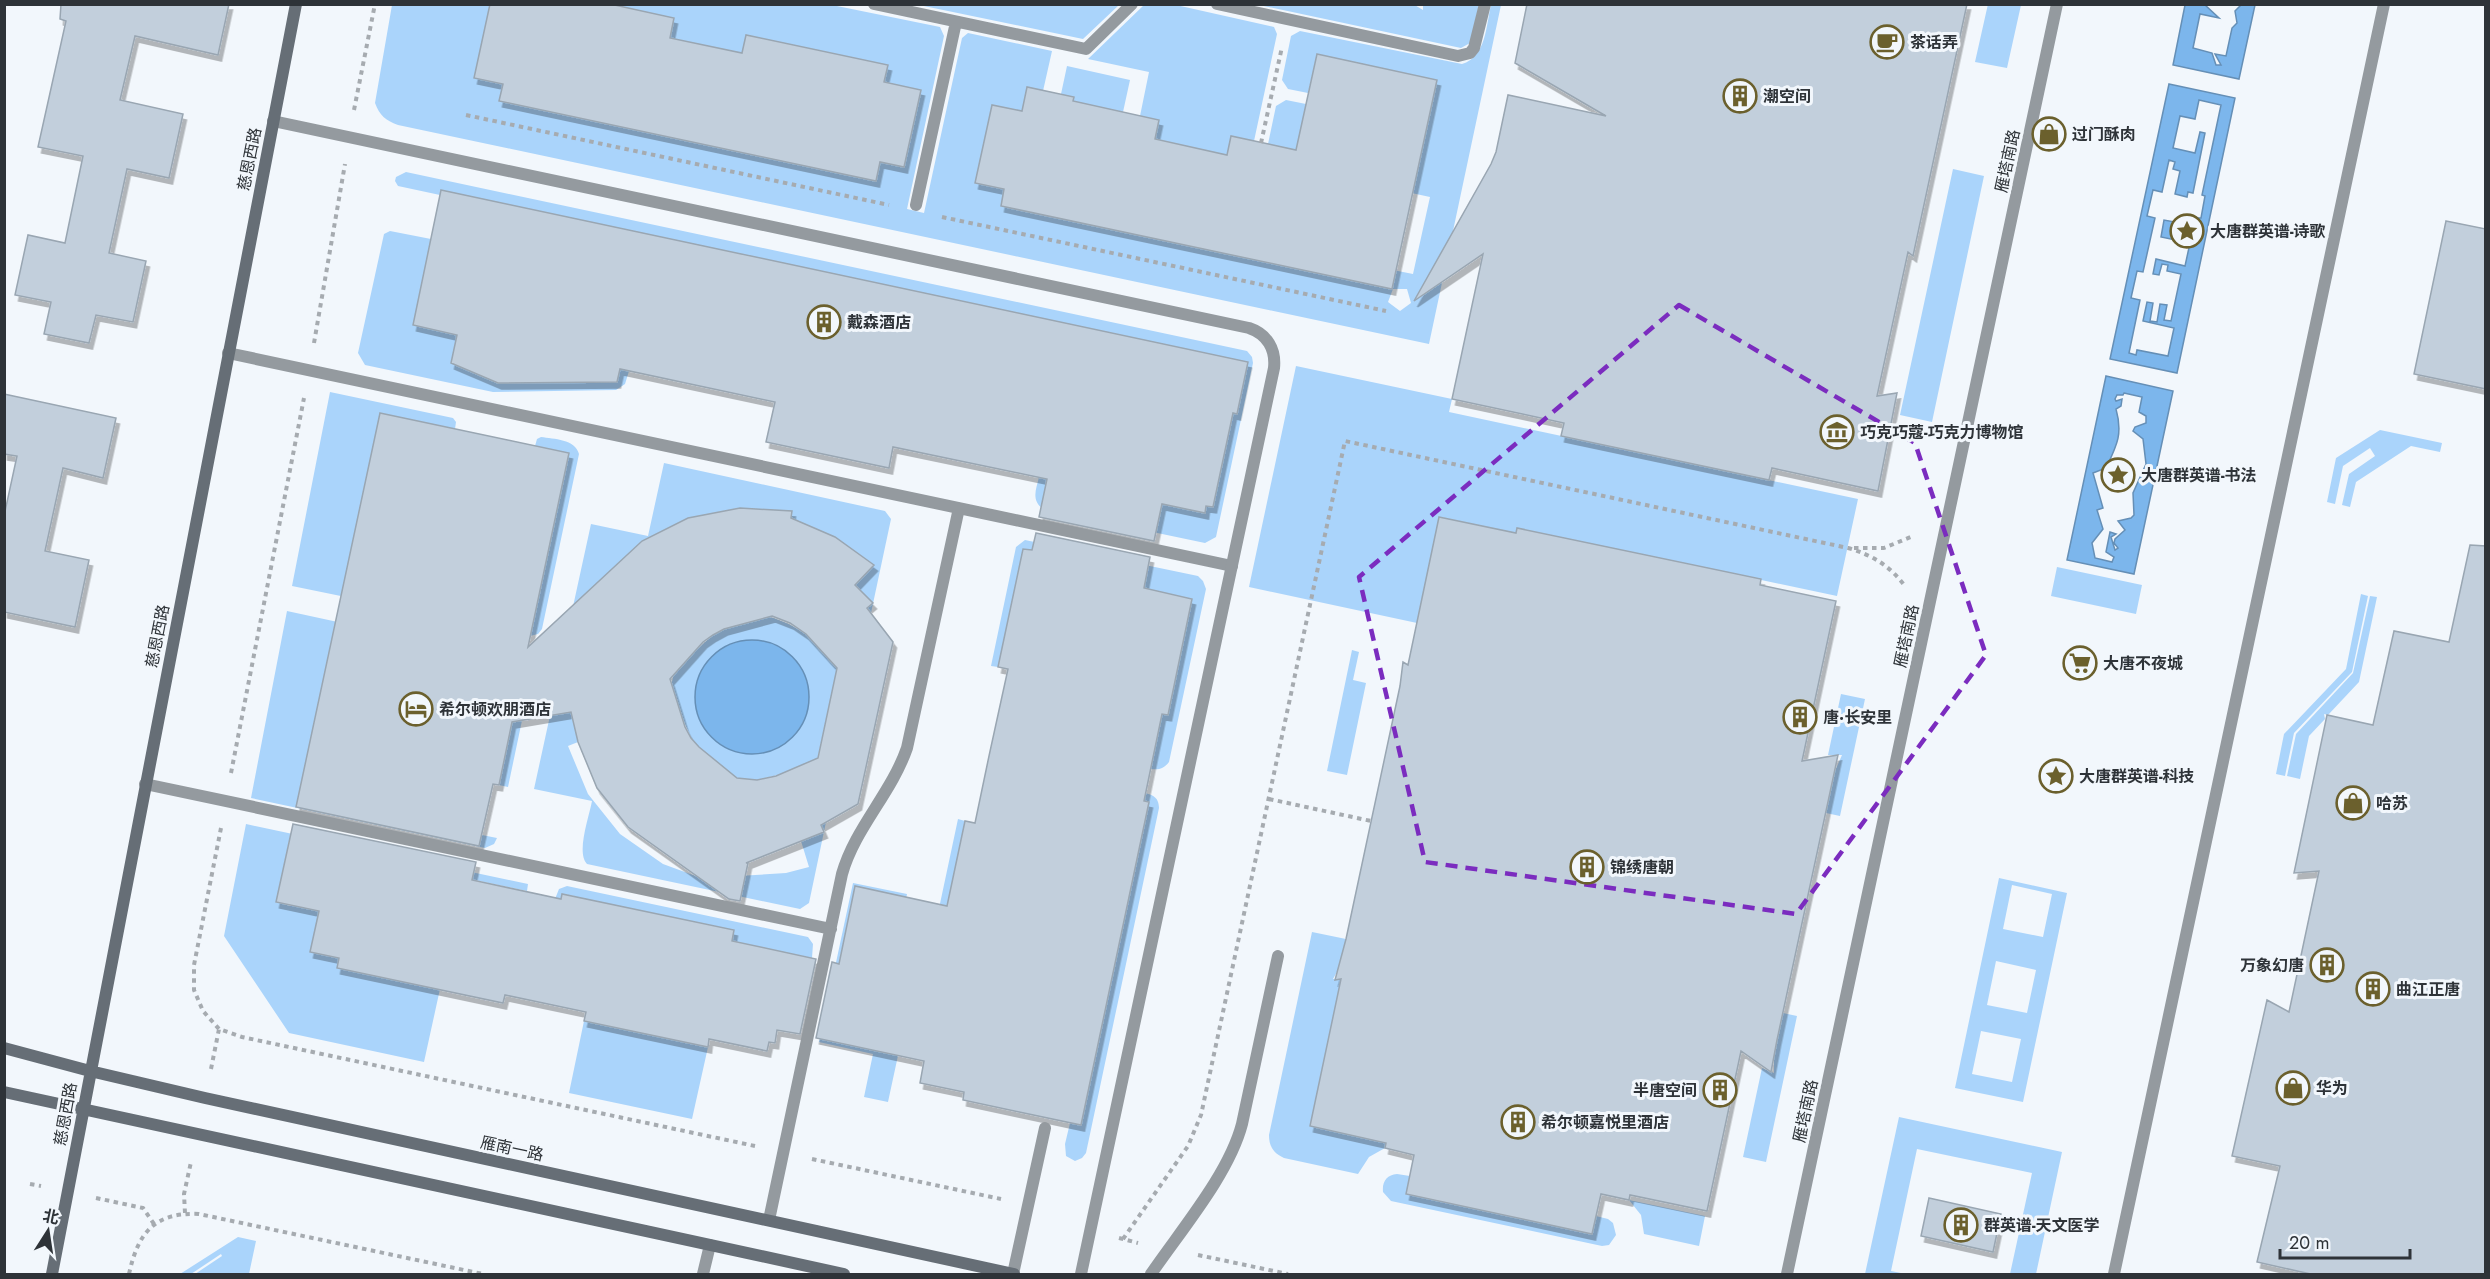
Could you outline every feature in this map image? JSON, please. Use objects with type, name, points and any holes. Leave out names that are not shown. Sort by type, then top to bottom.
[{"type":"main road","name":"慈恩西路","points":[[52,1275],[296,4]]},
{"type":"main road","name":"雁南一路","points":[[4,1048],[90,1071],[1013,1274]]},
{"type":"main road","points":[[4,1092],[844,1275]]},
{"type":"street","points":[[874,4],[1086,50],[1132,4]]},
{"type":"street","points":[[1217,4],[1465,56],[1470,53],[1477,41],[1485,4]]},
{"type":"street","name":"雁塔南路","points":[[1787,1275],[2057,4]]},
{"type":"street","points":[[2114,1275],[2384,4]]},
{"type":"street","points":[[916,205],[956,22]]},
{"type":"street","points":[[273,121],[1254,330],[1269,343],[1274,362],[1081,1275]]},
{"type":"street","points":[[228,353],[1232,566]]},
{"type":"street","points":[[769,1220],[842,874],[852,847],[895,777],[907,748],[959,508]]},
{"type":"street","points":[[145,784],[831,929]]},
{"type":"street","points":[[1151,1275],[1223,1170],[1235,1148],[1278,956]]},
{"type":"street","points":[[1013,1274],[1045,1128]]},
{"type":"street","points":[[703,1275],[710,1245]]},
{"type":"path","points":[[1261,143],[1288,20]]},
{"type":"path","points":[[466,116],[896,207]]},
{"type":"path","points":[[936,215],[1386,311]]},
{"type":"path","points":[[1123,1239],[1188,1146],[1199,1124],[1345,441],[1848,548],[1881,561],[1895,573],[1910,595]]},
{"type":"path","points":[[1848,548],[1884,548],[1917,534]]},
{"type":"path","points":[[1269,799],[1371,821]]},
{"type":"path","points":[[129,1275],[133,1257],[142,1236],[157,1222],[185,1213],[199,1214],[483,1275]]},
{"type":"highlighted area","points":[[1679,305],[1915,443],[1986,655],[1796,914],[1425,862],[1359,577]]},
{"type":"shaded area","points":[[1413,4],[1423,10],[1423,5],[1479,5],[1470,43],[1461,48],[1259,5]]},
{"type":"shaded area","points":[[1988,4],[2021,5],[2007,68],[1975,62]]},
{"type":"shaded area","points":[[392,5],[490,5],[474,78],[503,84],[500,101],[875,181],[880,162],[904,167],[921,90],[884,82],[888,65],[746,35],[742,53],[670,38],[674,18],[616,6],[589,5],[832,5],[940,27],[944,36],[907,209],[924,213],[962,38],[968,33],[1052,51],[1043,91],[1027,87],[1022,111],[992,105],[975,183],[1004,189],[1001,206],[1383,287],[1388,269],[1413,274],[1430,197],[1393,189],[1417,173],[1437,80],[1317,54],[1308,93],[1288,89],[1282,80],[1291,36],[1300,31],[1462,64],[1476,55],[1484,40],[1491,5],[1501,5],[1429,344],[398,125],[384,117],[375,103]],"holes":[[[1393,289],[1407,289],[1411,303],[1400,311],[1388,302]]]},
{"type":"shaded area","points":[[919,5],[1119,5],[1083,39]]},
{"type":"shaded area","points":[[1144,5],[1176,5],[1274,27],[1277,34],[1254,141],[1227,155],[1155,139],[1159,120],[1140,116],[1149,72],[1088,59]]},
{"type":"shaded area","points":[[2185,5],[2205,5],[2219,18],[2200,14],[2193,48],[2212,53],[2216,65],[2221,65],[2215,54],[2226,56],[2232,28],[2237,23],[2235,11],[2241,5],[2255,5],[2239,79],[2173,65]]},
{"type":"shaded area","points":[[1067,66],[1130,80],[1123,112],[1099,107],[1097,119],[1061,94]]},
{"type":"shaded area","points":[[2169,84],[2235,98],[2177,373],[2110,359]],"holes":[[[2199,100],[2221,105],[2202,195],[2205,196],[2201,218],[2197,218],[2193,238],[2179,235],[2181,223],[2164,220],[2161,237],[2190,243],[2185,266],[2156,259],[2153,274],[2159,275],[2162,264],[2168,265],[2167,271],[2181,274],[2171,321],[2164,320],[2167,305],[2160,304],[2157,322],[2150,321],[2153,303],[2147,302],[2143,321],[2174,328],[2168,356],[2137,350],[2136,355],[2129,353],[2140,300],[2131,298],[2137,271],[2143,272],[2155,218],[2147,216],[2153,190],[2162,192],[2169,160],[2175,162],[2173,169],[2180,171],[2175,194],[2187,197],[2188,192],[2193,193],[2205,133],[2200,132],[2195,153],[2173,148],[2180,116],[2195,119]]]},
{"type":"shaded area","points":[[1286,100],[1306,104],[1335,168],[1268,144],[1276,106]]},
{"type":"shaded area","points":[[1953,169],[1984,176],[1932,422],[1900,415]]},
{"type":"shaded area","points":[[406,172],[1247,351],[1253,363],[1216,537],[1205,543],[1043,509],[1037,502],[1036,490],[1039,477],[1047,479],[1043,500],[1155,502],[1213,507],[1216,493],[1209,491],[1222,467],[1225,451],[1218,449],[1226,412],[1237,414],[1247,362],[442,191],[440,195],[398,186],[395,181],[396,177]]},
{"type":"shaded area","points":[[390,231],[431,239],[413,325],[457,335],[451,363],[498,383],[617,382],[620,369],[629,371],[625,384],[616,390],[493,392],[365,365],[358,353],[384,234]]},
{"type":"shaded area","points":[[1296,366],[1452,399],[1449,412],[1858,499],[1837,596],[1517,528],[1516,533],[1440,517],[1417,623],[1249,587]]},
{"type":"shaded area","points":[[2106,376],[2173,391],[2134,574],[2067,560]],"holes":[[[2124,393],[2142,397],[2139,412],[2146,416],[2146,423],[2135,427],[2133,431],[2143,439],[2146,464],[2133,493],[2134,515],[2118,521],[2125,530],[2115,539],[2114,543],[2118,548],[2115,550],[2111,537],[2116,534],[2110,532],[2106,552],[2114,557],[2112,562],[2095,558],[2092,543],[2103,529],[2097,510],[2103,508],[2093,473],[2106,468],[2116,446],[2119,433],[2116,409],[2121,406],[2122,399],[2116,401],[2117,395]]]},
{"type":"shaded area","points":[[330,392],[453,418],[456,422],[455,429],[380,413],[343,588],[375,603],[292,586]]},
{"type":"shaded area","points":[[2380,430],[2442,443],[2440,452],[2411,446],[2356,482],[2350,507],[2342,505],[2349,474],[2375,456],[2370,448],[2343,466],[2335,504],[2327,502],[2336,458]]},
{"type":"shaded area","points":[[541,437],[569,443],[577,449],[579,454],[542,629],[538,634],[530,636],[569,453],[535,446],[537,439]]},
{"type":"shaded area","points":[[664,463],[885,511],[891,519],[871,613],[867,608],[873,603],[855,585],[873,565],[835,537],[790,521],[792,511],[739,508],[688,518],[567,634],[591,524],[648,536]]},
{"type":"shaded area","points":[[1025,540],[1198,576],[1203,581],[1206,589],[1169,762],[1164,767],[1145,768],[1153,757],[1162,714],[1168,715],[1192,599],[1144,588],[1146,575],[1023,549],[998,667],[991,666],[1016,547]]},
{"type":"shaded area","points":[[2057,567],[2142,585],[2136,614],[2051,596]]},
{"type":"shaded area","points":[[2361,594],[2368,596],[2352,672],[2294,733],[2285,776],[2276,774],[2284,734],[2346,669]]},
{"type":"shaded area","points":[[2370,596],[2377,597],[2359,682],[2328,715],[2324,714],[2325,719],[2309,736],[2300,779],[2287,776],[2296,734],[2353,673]]},
{"type":"shaded area","points":[[287,611],[370,629],[334,630],[298,801],[480,840],[482,835],[497,838],[494,844],[485,848],[251,798]]},
{"type":"shaded area","points":[[754,614],[767,616],[800,630],[839,659],[816,766],[757,780],[720,773],[691,738],[681,715],[671,718],[667,704],[678,655],[687,645],[695,651],[713,635]],"holes":[[[764,641],[784,651],[751,754],[719,743],[704,727],[696,700],[698,682],[706,665],[719,650],[737,645]]]},
{"type":"shaded area","points":[[752,640],[774,645],[792,657],[804,675],[809,697],[804,719],[792,737],[774,749],[752,754],[730,749],[712,737],[700,719],[695,697],[700,675],[712,657],[730,645]]},
{"type":"shaded area","points":[[1352,650],[1359,652],[1353,680],[1366,683],[1347,775],[1327,771]]},
{"type":"shaded area","points":[[532,673],[508,787],[499,785],[522,677]]},
{"type":"shaded area","points":[[558,679],[572,712],[578,742],[568,746],[588,794],[620,834],[663,864],[712,882],[738,876],[786,873],[809,867],[801,841],[824,832],[809,903],[800,909],[587,864],[584,859],[583,843],[592,801],[534,789]]},
{"type":"shaded area","points":[[1841,694],[1865,699],[1840,816],[1826,813],[1835,771],[1842,755],[1828,755]]},
{"type":"shaded area","points":[[1140,792],[1154,796],[1159,808],[1086,1153],[1075,1161],[1066,1156],[1065,1144],[1070,1123],[1081,1125],[1149,802],[1139,800]]},
{"type":"shaded area","points":[[958,819],[965,821],[952,885],[984,892],[931,946]]},
{"type":"shaded area","points":[[246,824],[528,884],[527,891],[289,841],[276,902],[291,906],[293,901],[320,907],[310,952],[339,958],[440,989],[424,1062],[289,1033],[224,936]]},
{"type":"shaded area","points":[[1999,878],[2067,893],[2023,1102],[1955,1088]],"holes":[[[2012,885],[2052,894],[2043,937],[2003,929]],[[1996,961],[2036,970],[2027,1013],[1987,1005]],[[1981,1031],[2021,1039],[2012,1082],[1972,1074]]]},
{"type":"shaded area","points":[[853,883],[907,894],[898,938],[922,944],[888,1102],[864,1097],[873,1054],[819,1042]],"holes":[[[855,886],[904,897],[823,1039]]]},
{"type":"shaded area","points":[[567,886],[808,937],[813,944],[812,958],[732,941],[734,930],[591,900],[572,908],[574,896],[563,894],[560,906],[553,904],[559,889]]},
{"type":"shaded area","points":[[1312,932],[1346,939],[1338,970],[1333,979],[1341,979],[1310,1126],[1386,1143],[1385,1148],[1369,1157],[1358,1174],[1284,1158],[1272,1149],[1270,1143],[1269,1135]]},
{"type":"shaded area","points":[[1783,1013],[1797,1016],[1766,1162],[1743,1157],[1762,1068],[1774,1073],[1774,1056]]},
{"type":"shaded area","points":[[584,1021],[708,1047],[692,1119],[569,1093]]},
{"type":"shaded area","points":[[1899,1117],[2062,1152],[2036,1274],[2010,1274],[2032,1173],[1917,1149],[1891,1271],[1906,1274],[1865,1274]]},
{"type":"shaded area","points":[[1397,1174],[1410,1176],[1406,1194],[1592,1234],[1596,1216],[1613,1223],[1616,1235],[1609,1245],[1602,1246],[1391,1201],[1383,1192],[1383,1185],[1388,1177]]},
{"type":"shaded area","points":[[1629,1200],[1705,1216],[1699,1246],[1644,1234],[1641,1215]]},
{"type":"shaded area","points":[[238,1237],[256,1241],[249,1274],[195,1274],[222,1256],[221,1254],[191,1274],[180,1274]]},
{"type":"building","points":[[61,4],[229,4],[218,55],[135,36],[120,100],[183,114],[169,178],[127,169],[109,253],[146,261],[133,322],[96,315],[89,343],[44,334],[51,302],[15,295],[28,235],[65,243],[83,156],[38,147],[66,21],[60,19]]},
{"type":"building","points":[[490,4],[610,4],[674,18],[670,38],[742,53],[746,35],[888,65],[884,82],[921,90],[904,167],[880,162],[876,181],[499,101],[503,84],[474,78]]},
{"type":"building","points":[[1527,4],[1967,4],[1913,256],[1908,252],[1877,396],[1897,393],[1878,491],[1772,468],[1769,480],[1561,436],[1564,423],[1452,399],[1483,254],[1414,301],[1491,164],[1496,152],[1508,95],[1606,116],[1515,63]]},
{"type":"building","points":[[1317,54],[1437,80],[1392,289],[1001,206],[1004,189],[975,183],[992,105],[1022,111],[1027,87],[1074,97],[1073,101],[1159,120],[1155,139],[1227,155],[1231,136],[1296,150]]},
{"type":"building","points":[[441,190],[1248,362],[1237,414],[1233,413],[1213,507],[1206,506],[1205,513],[1162,504],[1154,541],[1039,517],[1047,479],[893,447],[889,468],[766,442],[775,402],[620,369],[617,382],[498,383],[451,363],[457,335],[413,325]]},
{"type":"building","points":[[2446,221],[2486,229],[2486,389],[2414,374]]},
{"type":"building","points":[[4,394],[116,418],[103,478],[63,468],[45,551],[89,560],[75,627],[4,612],[4,516],[17,456],[4,454]]},
{"type":"building","points":[[380,413],[569,453],[528,647],[642,541],[688,518],[740,508],[792,511],[791,518],[835,537],[874,565],[855,585],[873,603],[867,608],[893,642],[858,804],[821,825],[824,832],[746,863],[748,863],[740,901],[729,899],[628,827],[597,788],[578,742],[571,712],[512,722],[499,785],[493,784],[479,846],[296,807]],"holes":[[[772,616],[790,623],[806,634],[837,668],[818,758],[776,776],[757,780],[737,778],[691,738],[685,727],[670,679],[703,642],[724,629]]]},
{"type":"building","points":[[1439,517],[1516,533],[1517,528],[1761,579],[1760,585],[1836,601],[1802,761],[1838,755],[1771,1072],[1741,1051],[1707,1211],[1630,1195],[1629,1200],[1601,1194],[1592,1234],[1406,1194],[1414,1155],[1385,1148],[1386,1143],[1310,1126],[1341,979],[1335,980],[1346,939],[1400,686],[1403,662],[1408,665]]},
{"type":"building","points":[[1036,533],[1150,557],[1144,588],[1192,599],[1168,715],[1162,714],[1144,801],[1149,802],[1081,1125],[963,1100],[964,1092],[920,1083],[924,1061],[816,1038],[832,962],[839,964],[855,886],[947,906],[965,821],[975,823],[1008,669],[998,667],[1023,549],[1032,550]]},
{"type":"building","points":[[2470,545],[2486,546],[2486,1275],[2315,1275],[2257,1262],[2280,1166],[2232,1156],[2267,1000],[2289,1012],[2319,871],[2294,873],[2327,715],[2373,725],[2394,631],[2449,642]]},
{"type":"building","points":[[293,824],[476,862],[472,880],[561,899],[562,894],[734,930],[732,941],[816,959],[800,1034],[777,1030],[775,1043],[769,1042],[767,1051],[709,1039],[708,1047],[584,1021],[586,1012],[505,995],[503,1003],[337,968],[339,958],[310,952],[319,911],[276,902]]},
{"type":"building","name":"群英谱-天文医学","points":[[1929,1198],[2001,1214],[1993,1252],[1921,1236]]},
{"type":"place","name":"茶话弄","points":[[1887,42]]},
{"type":"place","name":"潮空间","points":[[1740,96]]},
{"type":"place","name":"过门酥肉","points":[[2049,134]]},
{"type":"place","name":"大唐群英谱-诗歌","points":[[2187,231]]},
{"type":"place","name":"戴森酒店","points":[[824,322]]},
{"type":"place","name":"巧克巧蔻-巧克力博物馆","points":[[1837,432]]},
{"type":"place","name":"大唐群英谱-书法","points":[[2118,475]]},
{"type":"place","name":"大唐不夜城","points":[[2080,663]]},
{"type":"place","name":"希尔顿欢朋酒店","points":[[416,709]]},
{"type":"place","name":"唐·长安里","points":[[1800,717]]},
{"type":"place","name":"大唐群英谱-科技","points":[[2056,776]]},
{"type":"place","name":"哈苏","points":[[2353,803]]},
{"type":"place","name":"锦绣唐朝","points":[[1587,867]]},
{"type":"place","name":"万象幻唐","points":[[2327,965]]},
{"type":"place","name":"曲江正唐","points":[[2373,989]]},
{"type":"place","name":"华为","points":[[2293,1088]]},
{"type":"place","name":"半唐空间","points":[[1720,1090]]},
{"type":"place","name":"希尔顿嘉悦里酒店","points":[[1518,1122]]},
{"type":"place","name":"群英谱-天文医学","points":[[1961,1225]]}]
